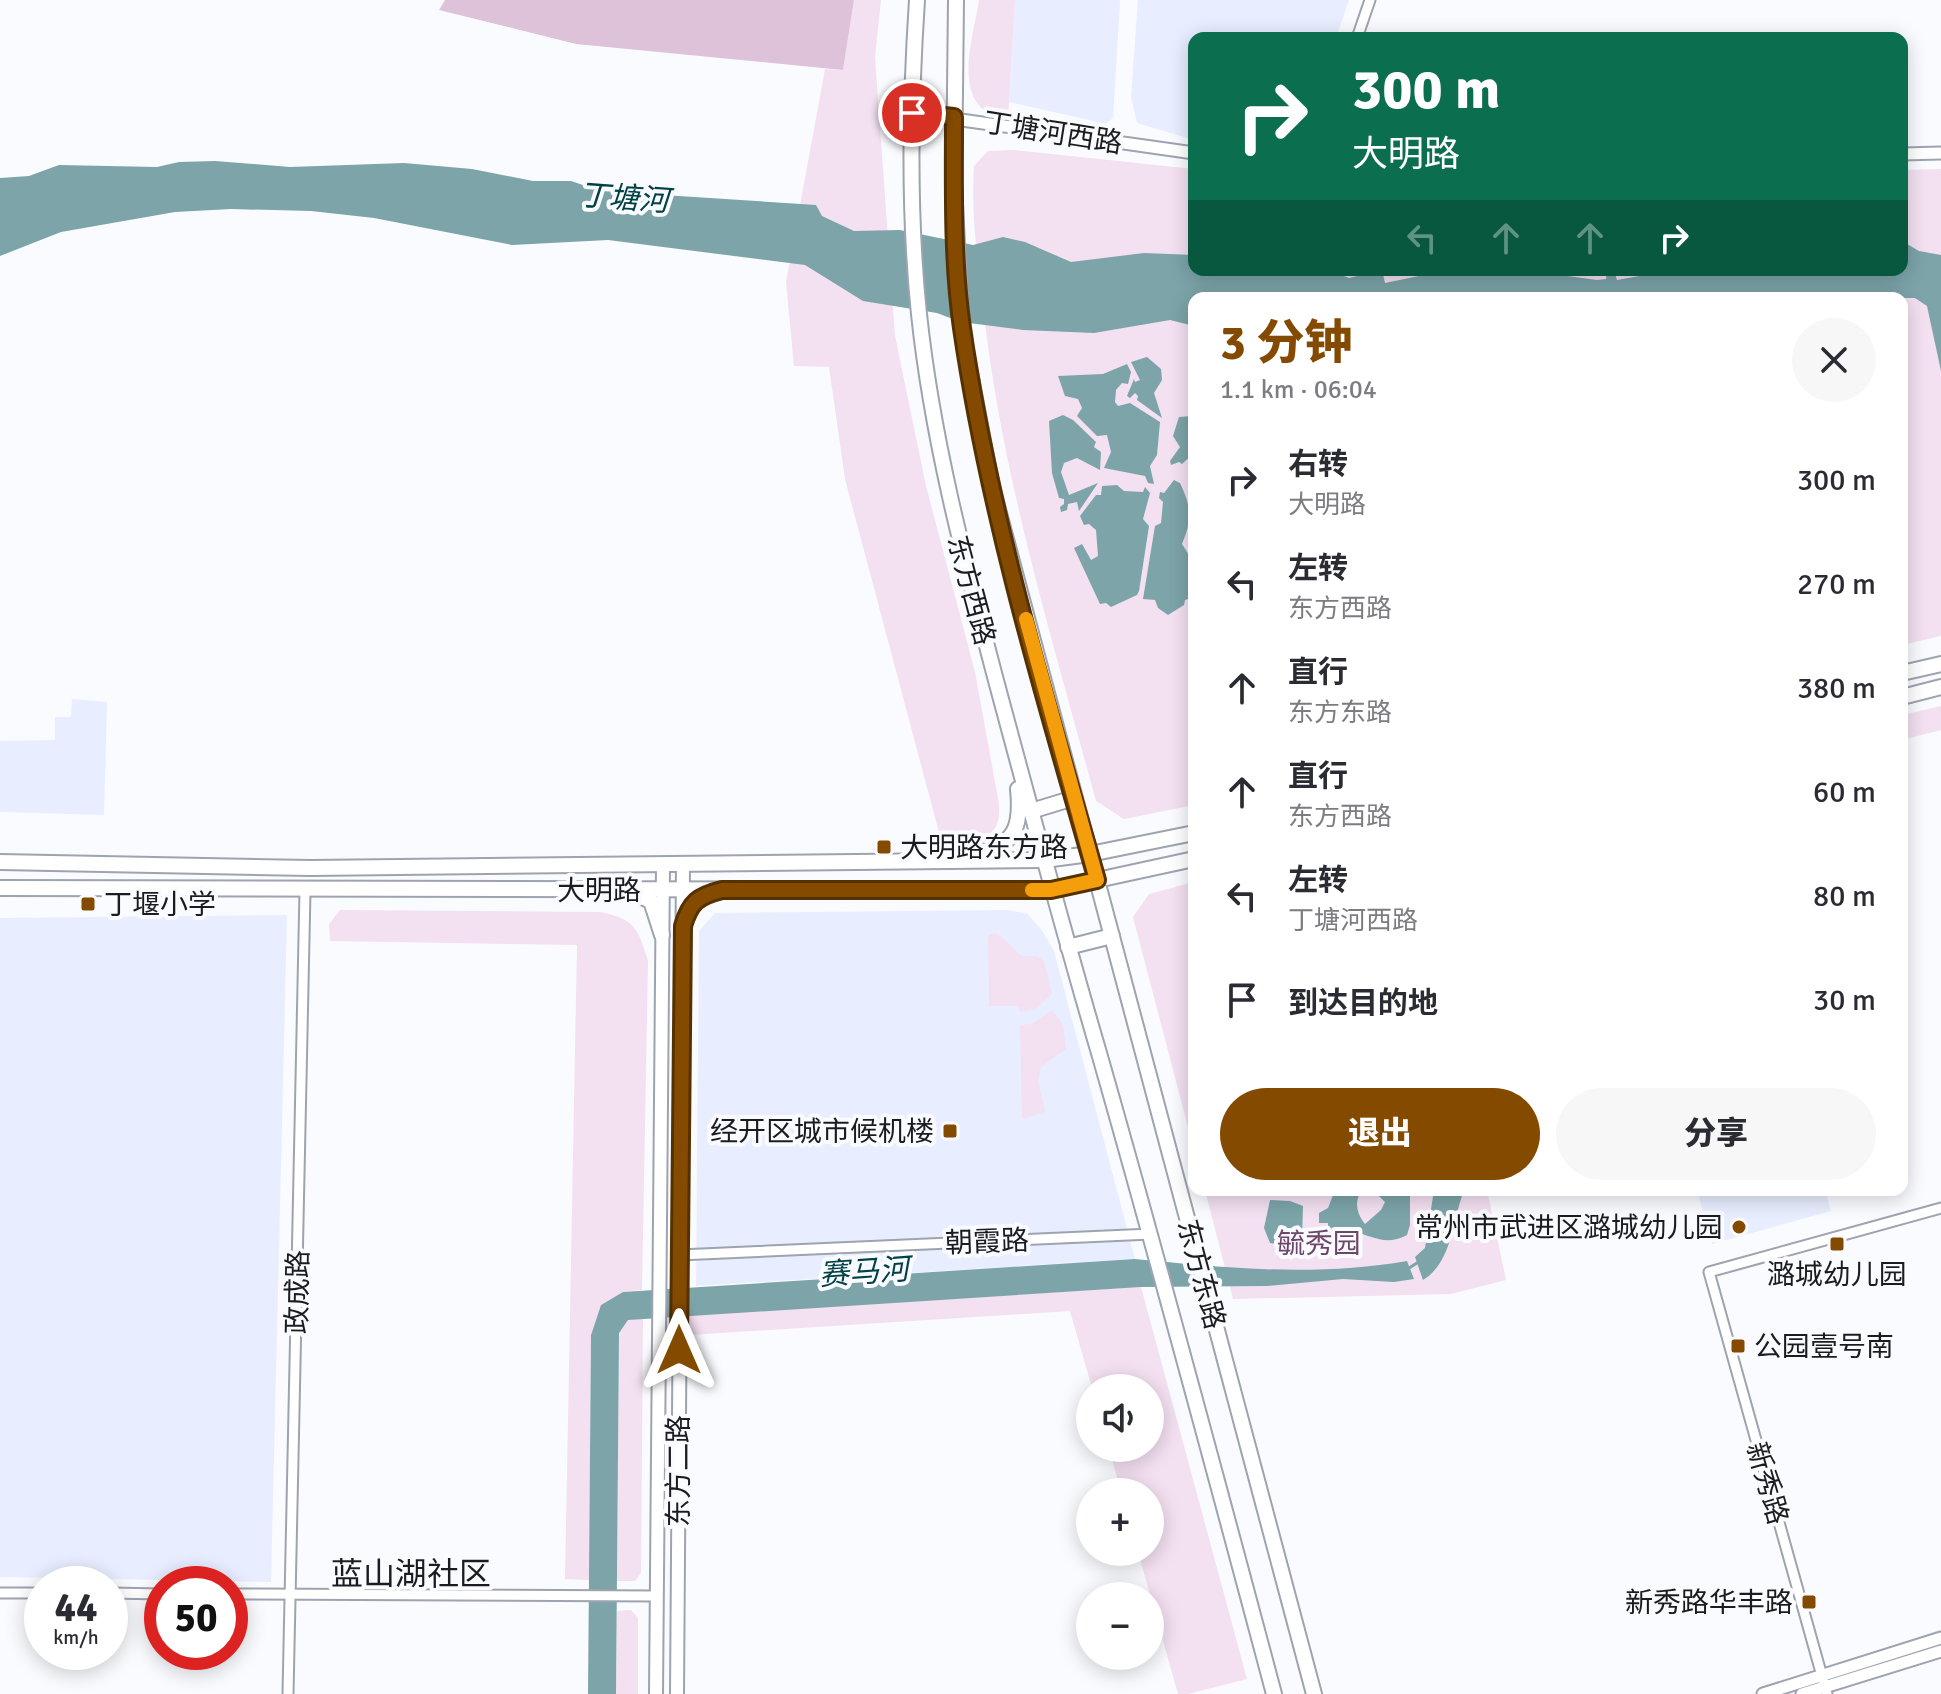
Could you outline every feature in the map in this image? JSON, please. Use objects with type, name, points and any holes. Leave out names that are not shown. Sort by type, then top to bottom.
[{"type":"main road","points":[[912,113],[917,0]]},
{"type":"main road","points":[[954,117],[956,0]]},
{"type":"main road","name":"东方西路","points":[[912,113],[913,228],[919,315],[935,423],[955,524],[1044,860]]},
{"type":"main road","name":"东方西路","points":[[954,117],[961,325],[991,483],[1090,854]]},
{"type":"main road","points":[[1908,672],[1941,664]]},
{"type":"main road","points":[[1908,695],[1941,687]]},
{"type":"main road","points":[[948,860],[994,850],[1010,840],[1021,816],[1013,745]]},
{"type":"main road","points":[[1031,811],[1074,798]]},
{"type":"main road","name":"大明路","points":[[0,862],[310,868],[1044,860],[1188,834]]},
{"type":"main road","name":"东方东路","points":[[1090,854],[1314,1694]]},
{"type":"main road","name":"东方东路","points":[[1044,860],[1151,1234],[1274,1694]]},
{"type":"main road","name":"大明路","points":[[0,891],[1051,890],[1188,860]]},
{"type":"main road","name":"东方二路","points":[[656,1694],[657,1285],[663,864]]},
{"type":"main road","name":"东方二路","points":[[677,1694],[683,864]]},
{"type":"main road","points":[[625,890],[651,901],[662,935]]},
{"type":"main road","points":[[683,926],[693,902],[701,896],[722,890]]},
{"type":"main road","points":[[1068,947],[1112,936]]},
{"type":"street","points":[[1359,32],[1370,0]]},
{"type":"street","name":"丁塘河西路","points":[[912,113],[1188,152]]},
{"type":"street","points":[[1908,154],[1941,153]]},
{"type":"street","name":"政成路","points":[[288,1694],[305,891]]},
{"type":"street","name":"新秀路","points":[[1824,1686],[1709,1272],[1941,1208]]},
{"type":"street","name":"朝霞路","points":[[679,1255],[1151,1234]]},
{"type":"street","points":[[0,1593],[24,1593]]},
{"type":"street","points":[[248,1594],[656,1596]]},
{"type":"street","points":[[1802,1694],[1941,1638]]},
{"type":"street","points":[[1763,1694],[1824,1686],[1941,1651]]},
{"type":"shaded area","points":[[445,0],[854,0],[843,70],[576,44],[439,10]]},
{"type":"shaded area","points":[[1015,0],[1120,0],[1113,118],[1106,124],[1009,102]]},
{"type":"shaded area","points":[[1138,0],[1349,0],[1338,32],[1188,32],[1188,138],[1137,123],[1131,97]]},
{"type":"shaded area","points":[[72,699],[107,702],[104,815],[0,812],[0,741],[55,740],[55,717],[71,717]]},
{"type":"shaded area","points":[[1008,910],[1028,914],[1054,951],[1135,1259],[696,1286],[699,931],[715,913]]},
{"type":"shaded area","points":[[287,915],[271,1582],[248,1582],[248,1566],[144,1566],[144,1580],[128,1579],[128,1566],[24,1566],[24,1577],[0,1577],[0,918]]},
{"type":"shaded area","name":"常州市武进区潞城幼儿园","points":[[1699,1196],[1827,1196],[1831,1211],[1712,1244]]},
{"type":"green space","points":[[854,0],[881,0],[875,57],[895,336],[926,486],[975,672],[999,804],[996,827],[983,837],[974,839],[941,840],[845,479],[829,367],[794,366],[786,282],[825,69],[843,70]]},
{"type":"green space","points":[[979,0],[1015,0],[1008,119],[984,110],[975,100],[970,87],[969,58]]},
{"type":"green space","points":[[1014,150],[1188,168],[1188,276],[1908,276],[1908,170],[1941,169],[1941,636],[1908,644],[1908,292],[1188,292],[1188,806],[1124,819],[1096,801],[1030,555],[1002,431],[991,368],[973,201],[974,166],[988,151]]},
{"type":"green space","points":[[1941,706],[1941,730],[1908,738],[1908,714]]},
{"type":"green space","points":[[1188,884],[1188,1127],[1133,917],[1149,894]]},
{"type":"green space","points":[[340,910],[600,912],[628,922],[641,940],[648,961],[642,1290],[623,1292],[601,1305],[591,1335],[589,1580],[565,1579],[577,945],[330,941],[329,924]]},
{"type":"green space","points":[[998,934],[1022,956],[1037,956],[1044,961],[1052,994],[1035,1009],[1020,1012],[1019,1006],[989,1006],[988,936]]},
{"type":"green space","points":[[1052,1010],[1063,1025],[1066,1049],[1041,1067],[1038,1081],[1045,1112],[1022,1119],[1020,1025],[1032,1024]]},
{"type":"green space","name":"毓秀园","points":[[1207,1196],[1488,1196],[1506,1280],[1451,1294],[1233,1299]]},
{"type":"green space","points":[[1141,1287],[1247,1679],[1178,1694],[1164,1644],[1164,1582],[1146,1582],[1142,1566],[1164,1566],[1164,1478],[1117,1478],[1113,1462],[1164,1462],[1164,1374],[1088,1374],[1070,1311],[690,1335],[690,1315]]},
{"type":"green space","points":[[643,1318],[641,1573],[635,1581],[617,1581],[619,1332],[628,1320]]},
{"type":"green space","points":[[631,1610],[638,1618],[638,1694],[616,1694],[617,1611]]},
{"type":"water","name":"丁塘河","points":[[215,161],[290,167],[404,163],[472,169],[533,181],[571,181],[601,191],[816,205],[822,216],[854,231],[900,230],[973,245],[1003,237],[1025,242],[1071,262],[1144,253],[1188,255],[1188,276],[1383,276],[1385,283],[1419,276],[1568,276],[1597,280],[1616,276],[1617,280],[1639,276],[1908,276],[1908,245],[1919,251],[1941,255],[1941,371],[1927,306],[1915,298],[1908,298],[1908,292],[1188,292],[1188,324],[1170,320],[1094,333],[1023,330],[961,322],[937,313],[863,301],[805,265],[608,240],[512,245],[374,218],[311,211],[231,209],[175,212],[61,232],[0,256],[0,178],[29,176],[59,165],[157,167],[179,162]]},
{"type":"water","points":[[1147,357],[1161,369],[1162,380],[1154,393],[1162,418],[1137,400],[1135,393],[1130,398],[1127,396],[1134,379],[1135,382],[1140,380],[1131,362]]},
{"type":"water","points":[[1127,364],[1131,372],[1128,384],[1122,383],[1116,390],[1115,402],[1118,406],[1130,403],[1160,422],[1157,455],[1150,466],[1154,484],[1148,483],[1145,476],[1104,468],[1111,452],[1107,435],[1097,436],[1077,416],[1082,408],[1078,399],[1065,396],[1058,376],[1103,374]]},
{"type":"water","points":[[1063,415],[1073,420],[1096,442],[1094,447],[1101,452],[1100,470],[1077,458],[1064,463],[1061,472],[1069,495],[1098,483],[1079,511],[1077,502],[1068,504],[1067,510],[1061,512],[1064,499],[1059,498],[1052,473],[1049,421]]},
{"type":"water","points":[[1188,416],[1188,458],[1182,464],[1171,465],[1170,461],[1180,447],[1173,436],[1179,417]]},
{"type":"water","points":[[1174,480],[1180,483],[1188,504],[1188,528],[1182,544],[1188,554],[1188,599],[1168,615],[1158,608],[1155,600],[1143,599],[1155,526],[1161,523],[1163,502],[1159,498],[1160,492],[1164,493]]},
{"type":"water","points":[[1117,485],[1124,491],[1143,492],[1145,487],[1150,493],[1143,519],[1149,526],[1139,591],[1137,595],[1111,607],[1106,603],[1100,604],[1074,548],[1082,544],[1091,560],[1098,556],[1096,530],[1089,524],[1084,525],[1080,516],[1096,495],[1101,495],[1102,486]]},
{"type":"water","points":[[1333,1196],[1359,1196],[1357,1207],[1365,1224],[1381,1210],[1385,1202],[1379,1196],[1410,1196],[1410,1225],[1407,1235],[1393,1240],[1353,1231],[1341,1237],[1328,1238],[1328,1223],[1319,1223],[1319,1213],[1328,1208]]},
{"type":"water","points":[[1433,1196],[1462,1196],[1445,1254],[1440,1264],[1423,1280],[1415,1257],[1425,1248]]},
{"type":"water","points":[[1270,1200],[1290,1201],[1303,1206],[1302,1239],[1283,1245],[1270,1243],[1264,1228]]},
{"type":"water","points":[[1135,1259],[1305,1270],[1407,1261],[1414,1279],[1394,1282],[1343,1279],[1267,1286],[1141,1287],[628,1320],[619,1333],[616,1694],[588,1694],[591,1335],[601,1305],[623,1292]]},
{"type":"waterway","name":"赛马河","points":[[1406,1270],[1420,1261]]},
{"type":"slow traffic","points":[[1026,619],[1097,880],[1051,890],[1032,890]]},
{"type":"place","name":"大明路东方路","points":[[884,847]]},
{"type":"place","name":"丁堰小学","points":[[88,904]]},
{"type":"place","name":"经开区城市候机楼","points":[[950,1131]]},
{"type":"place","name":"常州市武进区潞城幼儿园","points":[[1739,1227]]},
{"type":"place","name":"潞城幼儿园","points":[[1837,1244]]},
{"type":"place","name":"公园壹号南","points":[[1738,1346]]},
{"type":"place","name":"新秀路华丰路","points":[[1809,1602]]},
{"type":"district","name":"蓝山湖社区","points":[[411,1574]]},
{"type":"route","points":[[679,1350],[683,926],[693,902],[701,896],[722,890],[1051,890],[1097,880],[991,483],[973,393],[961,325],[954,117],[912,113]]}]
